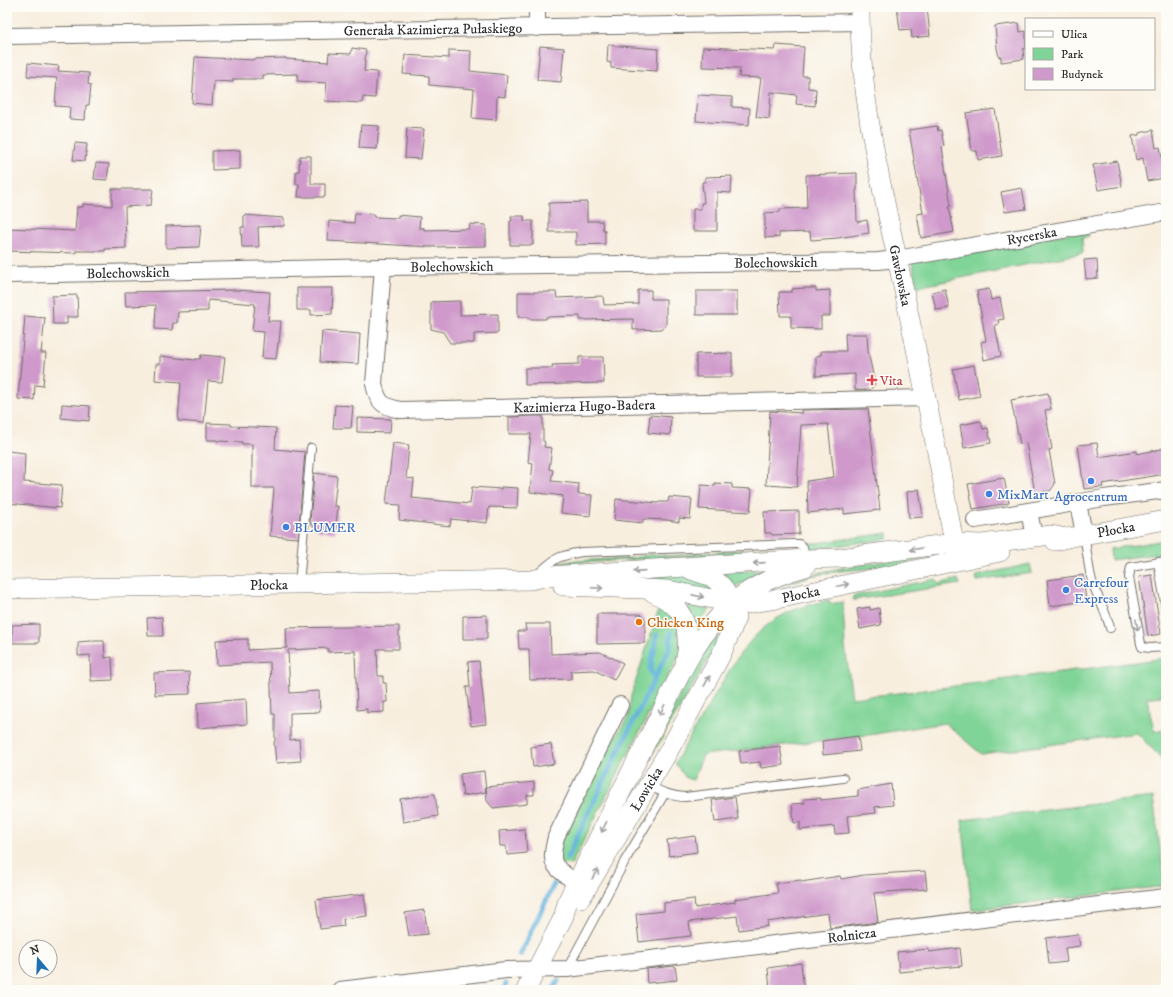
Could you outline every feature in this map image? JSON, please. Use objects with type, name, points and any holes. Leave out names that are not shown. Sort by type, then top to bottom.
[{"type":"street","points":[[537,7],[537,28]]},
{"type":"street","name":"Generała Kazimierza Pułaskiego","points":[[7,36],[537,28],[860,14]]},
{"type":"street","name":"Gawłowska","points":[[860,14],[868,111],[876,160],[927,398],[954,543]]},
{"type":"street","name":"Rycerska","points":[[897,259],[1166,212]]},
{"type":"street","name":"Bolechowskich","points":[[7,275],[383,267],[878,261],[897,259]]},
{"type":"street","name":"Kazimierza Hugo-Badera","points":[[383,267],[374,384],[376,396],[387,408],[408,410],[927,398]]},
{"type":"street","points":[[975,520],[1166,490]]},
{"type":"street","points":[[1075,536],[1078,503]]},
{"type":"street","points":[[1029,511],[1034,537]]},
{"type":"street","name":"Płocka","points":[[531,580],[559,586],[668,590],[732,603],[750,603],[777,599],[1075,536],[1166,520]]},
{"type":"street","name":"Płocka","points":[[7,589],[531,580],[549,576],[840,558],[954,543],[982,544],[1051,535],[1075,536]]},
{"type":"street","points":[[920,569],[938,560],[954,543],[958,549],[963,552],[968,554],[983,555]]},
{"type":"street","name":"Łowicka","points":[[526,990],[564,916],[566,906],[576,883],[679,675],[697,644],[715,621],[732,603],[760,584],[809,565],[840,558]]},
{"type":"street","name":"Łowicka","points":[[564,916],[576,906],[657,789],[720,657],[734,624],[736,614],[732,603],[722,586],[712,577],[696,571],[678,568]]},
{"type":"street","name":"Łowicka","points":[[645,590],[672,603],[684,618],[688,642],[686,658],[679,675]]},
{"type":"street","name":"Łowicka","points":[[720,657],[747,617],[755,609],[777,599]]},
{"type":"street","points":[[576,883],[555,866],[552,859],[552,851],[556,837],[620,705]]},
{"type":"street","name":"Rolnicza","points":[[340,990],[506,970],[567,969],[1166,897]]},
{"type":"lane","points":[[299,584],[311,448]]},
{"type":"lane","points":[[1075,536],[1097,594],[1108,618],[1110,628]]},
{"type":"lane","points":[[531,580],[560,556],[582,552],[799,544],[803,547],[805,559]]},
{"type":"lane","points":[[1166,608],[1162,561],[1130,567],[1129,577],[1142,647],[1166,647]]},
{"type":"lane","points":[[567,969],[626,859],[657,789],[678,797],[685,797],[843,778]]},
{"type":"green space","points":[[1088,230],[1089,236],[1082,238],[1083,253],[917,287],[912,262]]},
{"type":"green space","points":[[888,533],[888,539],[811,549],[809,544]]},
{"type":"green space","points":[[1166,540],[1166,553],[1111,560],[1110,549]]},
{"type":"green space","points":[[769,548],[791,551],[558,564],[570,561],[633,558],[653,554],[670,556]]},
{"type":"green space","points":[[931,557],[890,567],[840,571],[810,576],[767,591],[768,589],[791,580],[821,572]]},
{"type":"green space","points":[[1030,564],[1032,573],[977,581],[976,576]]},
{"type":"green space","points":[[765,570],[733,588],[720,572]]},
{"type":"green space","points":[[680,574],[706,583],[717,593],[591,579]]},
{"type":"green space","points":[[936,579],[938,584],[958,579],[960,584],[853,600],[853,596]]},
{"type":"green space","points":[[829,600],[830,604],[843,602],[845,646],[852,698],[917,691],[1166,658],[1166,695],[1147,698],[1154,731],[1166,729],[1166,763],[1137,733],[981,754],[945,723],[868,735],[703,755],[693,780],[686,778],[675,763],[726,675],[750,642],[771,623],[788,612],[811,604]]},
{"type":"green space","points":[[660,606],[667,610],[678,624],[681,652],[571,865],[561,864],[556,851],[612,742],[628,717],[631,696]]},
{"type":"green space","points":[[686,606],[710,609],[696,626]]},
{"type":"green space","points":[[720,629],[715,646],[709,658],[637,781],[700,656]]},
{"type":"green space","points":[[1153,797],[1165,886],[972,910],[962,820]]},
{"type":"building","points":[[897,7],[927,7],[930,36],[912,38],[911,29],[900,30]]},
{"type":"building","points":[[1019,23],[1020,32],[1025,31],[1025,48],[1023,49],[1024,59],[1001,62],[1001,56],[999,57],[997,48],[995,26]]},
{"type":"building","points":[[608,45],[658,49],[657,71],[611,68],[611,63],[607,62]]},
{"type":"building","points":[[776,45],[804,47],[802,76],[808,76],[808,88],[816,89],[815,106],[796,104],[797,95],[771,92],[769,119],[756,117],[761,78],[739,77],[740,68],[702,67],[703,47],[775,50]]},
{"type":"building","points":[[540,46],[564,48],[561,82],[537,80]]},
{"type":"building","points":[[352,48],[366,50],[364,71],[377,72],[375,98],[363,97],[362,103],[325,101],[327,83],[297,81],[298,74],[263,75],[263,79],[233,79],[233,82],[214,81],[212,105],[192,103],[195,57],[253,60],[286,58],[328,62],[329,53],[351,54]]},
{"type":"building","points":[[449,50],[471,51],[470,71],[507,75],[505,97],[497,96],[496,120],[472,118],[474,89],[429,85],[429,76],[403,74],[405,55],[449,58]]},
{"type":"building","points":[[28,63],[59,66],[58,71],[89,73],[88,84],[91,85],[89,105],[86,105],[85,120],[69,119],[70,107],[55,106],[57,78],[27,76]]},
{"type":"building","points":[[698,95],[732,97],[732,107],[750,108],[749,125],[696,121]]},
{"type":"building","points":[[995,109],[1002,156],[978,160],[977,151],[972,151],[966,113]]},
{"type":"building","points":[[361,125],[379,126],[377,149],[359,148]]},
{"type":"building","points":[[937,126],[938,131],[941,130],[944,146],[942,147],[951,206],[949,207],[954,232],[921,238],[917,214],[923,213],[909,130]]},
{"type":"building","points":[[407,128],[424,129],[421,159],[405,158]]},
{"type":"building","points":[[1153,130],[1156,148],[1160,147],[1165,178],[1147,181],[1143,158],[1136,160],[1132,136]]},
{"type":"building","points":[[75,143],[87,144],[85,161],[73,160]]},
{"type":"building","points":[[240,150],[240,169],[212,170],[212,151]]},
{"type":"building","points":[[300,156],[311,156],[311,184],[325,184],[325,197],[298,197],[299,184],[296,184],[296,171],[299,171]]},
{"type":"building","points":[[1117,161],[1122,186],[1098,190],[1093,165]]},
{"type":"building","points":[[96,163],[109,164],[107,180],[94,179]]},
{"type":"building","points":[[857,173],[857,222],[867,220],[869,233],[838,238],[811,240],[810,232],[779,233],[779,237],[765,238],[765,213],[780,212],[780,209],[807,208],[806,175]]},
{"type":"building","points":[[732,176],[731,193],[717,192],[717,231],[693,231],[693,209],[701,209],[701,203],[704,203],[702,182],[705,182],[705,177]]},
{"type":"building","points":[[1022,188],[1026,209],[1005,212],[1001,192]]},
{"type":"building","points":[[112,189],[153,189],[151,205],[125,207],[126,248],[105,249],[105,251],[76,251],[76,253],[7,251],[7,228],[75,231],[77,207],[83,207],[83,204],[112,206]]},
{"type":"building","points":[[587,202],[587,221],[602,221],[603,230],[605,230],[605,244],[576,245],[576,232],[549,232],[549,203]]},
{"type":"building","points":[[355,213],[373,214],[374,217],[398,218],[398,215],[420,217],[419,228],[424,228],[424,230],[469,229],[470,224],[486,225],[486,246],[430,247],[328,241],[329,221],[354,223]]},
{"type":"building","points":[[244,215],[284,218],[284,226],[258,227],[259,247],[242,247],[241,227],[244,227]]},
{"type":"building","points":[[511,216],[524,216],[524,221],[533,221],[533,245],[510,245]]},
{"type":"building","points":[[201,225],[199,247],[166,248],[166,226]]},
{"type":"building","points":[[1097,259],[1098,278],[1086,279],[1084,260]]},
{"type":"building","points":[[297,288],[333,288],[332,314],[311,315],[311,310],[297,310]]},
{"type":"building","points":[[816,288],[816,291],[830,290],[830,316],[821,316],[821,329],[791,328],[791,316],[780,316],[779,292],[792,292],[792,289]]},
{"type":"building","points":[[945,289],[949,308],[936,310],[932,292]]},
{"type":"building","points":[[989,289],[991,300],[1000,298],[1004,319],[998,320],[999,324],[995,325],[1001,356],[984,360],[981,342],[986,341],[977,291]]},
{"type":"building","points":[[235,290],[270,292],[268,321],[281,321],[276,359],[262,358],[264,332],[252,331],[255,304],[208,300],[208,311],[178,312],[177,323],[173,323],[172,330],[155,329],[156,305],[126,306],[125,292]]},
{"type":"building","points":[[638,290],[651,290],[651,299],[666,299],[666,325],[662,329],[633,330],[633,319],[580,320],[580,316],[546,317],[546,319],[529,319],[529,317],[518,317],[518,292],[556,292],[557,298],[603,296],[604,305],[638,304]]},
{"type":"building","points":[[696,291],[737,291],[737,315],[696,315]]},
{"type":"building","points":[[77,295],[78,317],[67,317],[67,324],[53,324],[52,296]]},
{"type":"building","points":[[460,301],[460,315],[498,314],[498,333],[474,334],[474,343],[450,343],[443,332],[431,329],[431,302]]},
{"type":"building","points":[[25,316],[45,318],[41,353],[46,353],[43,386],[35,385],[34,400],[18,399]]},
{"type":"building","points":[[322,331],[360,334],[358,364],[320,362]]},
{"type":"building","points":[[845,334],[867,334],[868,351],[875,384],[870,390],[855,390],[855,374],[816,376],[816,356],[821,355],[821,351],[846,351]]},
{"type":"building","points":[[732,353],[732,377],[696,377],[696,354]]},
{"type":"building","points":[[201,355],[225,357],[222,382],[208,381],[204,423],[178,421],[181,382],[155,380],[156,364],[160,364],[160,356],[195,360],[200,359]]},
{"type":"building","points":[[579,357],[603,357],[604,383],[525,385],[525,368],[553,368],[552,365],[579,364]]},
{"type":"building","points":[[974,365],[980,396],[959,400],[953,369]]},
{"type":"building","points":[[1048,393],[1051,409],[1045,410],[1052,449],[1049,450],[1055,484],[1050,491],[1035,493],[1026,443],[1020,444],[1011,400]]},
{"type":"building","points":[[62,404],[90,406],[89,421],[61,418]]},
{"type":"building","points":[[335,405],[353,406],[351,428],[333,428]]},
{"type":"building","points":[[868,409],[880,510],[844,514],[844,509],[808,513],[807,481],[834,477],[828,424],[801,425],[797,487],[766,485],[770,411],[802,413],[801,410]]},
{"type":"building","points":[[650,415],[671,417],[670,435],[648,433]]},
{"type":"building","points":[[543,416],[544,447],[552,448],[549,469],[553,470],[551,481],[579,484],[578,494],[592,495],[590,516],[561,513],[563,496],[530,492],[533,463],[528,462],[531,434],[509,434],[509,417]]},
{"type":"building","points":[[357,418],[391,419],[390,433],[357,432]]},
{"type":"building","points":[[981,421],[983,429],[988,428],[991,443],[964,448],[960,425]]},
{"type":"building","points":[[207,423],[231,424],[231,426],[276,428],[275,449],[305,452],[298,538],[270,536],[274,488],[252,488],[252,444],[207,440]]},
{"type":"building","points":[[393,443],[409,445],[406,478],[414,479],[412,498],[470,504],[472,487],[501,489],[501,487],[518,488],[517,508],[489,507],[487,523],[451,519],[450,526],[399,520],[400,505],[386,504]]},
{"type":"building","points":[[1097,443],[1099,457],[1137,451],[1137,454],[1166,448],[1166,474],[1102,484],[1103,487],[1084,489],[1078,445]]},
{"type":"building","points":[[7,451],[25,453],[24,482],[62,485],[60,508],[7,503]]},
{"type":"building","points":[[314,473],[337,476],[334,506],[338,506],[335,533],[319,531],[310,523]]},
{"type":"building","name":"MixMart","points":[[1004,478],[1009,503],[973,509],[968,484]]},
{"type":"building","points":[[715,483],[732,484],[732,488],[752,489],[750,512],[699,509],[701,485],[715,486]]},
{"type":"building","points":[[919,489],[923,517],[909,518],[907,492]]},
{"type":"building","points":[[669,497],[692,499],[690,519],[679,518],[679,522],[643,519],[643,523],[614,520],[616,499],[658,503],[668,502]]},
{"type":"building","points":[[799,511],[799,534],[772,535],[771,533],[765,533],[764,512]]},
{"type":"building","name":"Carrefour Express","points":[[1083,575],[1086,601],[1050,606],[1047,580]]},
{"type":"building","points":[[1152,575],[1161,634],[1148,636],[1139,577]]},
{"type":"building","points":[[870,607],[870,610],[879,608],[881,625],[860,629],[857,609]]},
{"type":"building","points":[[597,614],[641,614],[645,619],[645,643],[597,644]]},
{"type":"building","points":[[487,615],[487,639],[463,639],[463,616]]},
{"type":"building","points":[[162,617],[163,636],[148,636],[147,618]]},
{"type":"building","points":[[39,624],[39,643],[12,643],[12,625]]},
{"type":"building","points":[[525,624],[550,624],[551,654],[600,652],[623,663],[614,680],[594,670],[571,671],[571,679],[530,680],[529,649],[519,649],[518,631],[526,631]]},
{"type":"building","points":[[399,626],[399,649],[377,649],[378,676],[383,676],[383,683],[386,683],[387,702],[384,702],[384,712],[367,713],[367,709],[357,710],[355,651],[328,652],[328,648],[288,650],[290,693],[319,691],[320,712],[290,713],[290,740],[299,739],[301,761],[276,763],[274,742],[275,714],[272,714],[270,662],[217,665],[216,640],[248,639],[248,650],[287,648],[286,628]]},
{"type":"building","points":[[104,641],[105,658],[112,657],[113,680],[91,681],[90,655],[78,656],[78,642]]},
{"type":"building","points":[[479,661],[486,724],[471,726],[466,687],[470,687],[468,662]]},
{"type":"building","points":[[189,672],[190,694],[155,695],[154,673]]},
{"type":"building","points":[[246,699],[247,724],[198,728],[197,703]]},
{"type":"building","points":[[858,736],[860,751],[823,755],[822,741]]},
{"type":"building","points":[[551,744],[554,764],[533,767],[531,747]]},
{"type":"building","points":[[780,746],[783,765],[761,768],[760,762],[741,764],[739,751]]},
{"type":"building","points":[[484,771],[486,792],[463,796],[460,774]]},
{"type":"building","points":[[534,782],[534,795],[527,795],[527,804],[493,808],[487,801],[486,787]]},
{"type":"building","points":[[891,784],[893,805],[875,807],[876,813],[847,816],[849,833],[835,834],[834,826],[800,830],[800,822],[794,823],[792,804],[805,803],[804,799],[821,798],[821,800],[858,796],[858,790]]},
{"type":"building","points":[[435,794],[438,816],[403,822],[400,799]]},
{"type":"building","points":[[735,797],[738,819],[715,822],[712,800]]},
{"type":"building","points":[[525,829],[527,853],[507,855],[506,846],[500,846],[499,831]]},
{"type":"building","points":[[695,836],[697,852],[669,856],[667,840]]},
{"type":"building","points":[[925,871],[927,889],[874,893],[878,922],[830,928],[828,913],[767,922],[768,926],[739,930],[737,916],[689,922],[691,936],[639,942],[636,914],[664,911],[664,903],[694,899],[695,908],[735,902],[735,899],[778,893],[776,883],[801,880],[801,882],[840,876],[841,879],[864,875]]},
{"type":"building","points":[[364,894],[367,916],[343,919],[344,926],[320,929],[316,900]]},
{"type":"building","points":[[424,910],[428,934],[409,936],[405,913]]},
{"type":"building","points":[[1078,934],[1080,946],[1065,948],[1067,962],[1049,964],[1046,938]]},
{"type":"building","points":[[960,948],[962,966],[899,972],[897,952],[929,949],[929,952]]},
{"type":"building","points":[[801,963],[804,990],[770,990],[768,968]]},
{"type":"building","points":[[675,966],[677,980],[647,983],[646,969]]},
{"type":"waterway","points":[[567,858],[670,648],[671,633]]},
{"type":"waterway","points":[[654,678],[650,670],[657,635]]},
{"type":"waterway","points":[[520,955],[554,884]]},
{"type":"waterway","points":[[553,990],[558,981]]},
{"type":"waterway","points":[[503,990],[506,984]]},
{"type":"place","name":"Vita","points":[[872,380]]},
{"type":"place","name":"Agrocentrum","points":[[1091,481]]},
{"type":"place","name":"MixMart","points":[[989,494]]},
{"type":"place","name":"BLUMER","points":[[286,527]]},
{"type":"place","name":"Carrefour Express","points":[[1066,590]]},
{"type":"place","name":"Chicken King","points":[[639,622]]}]
